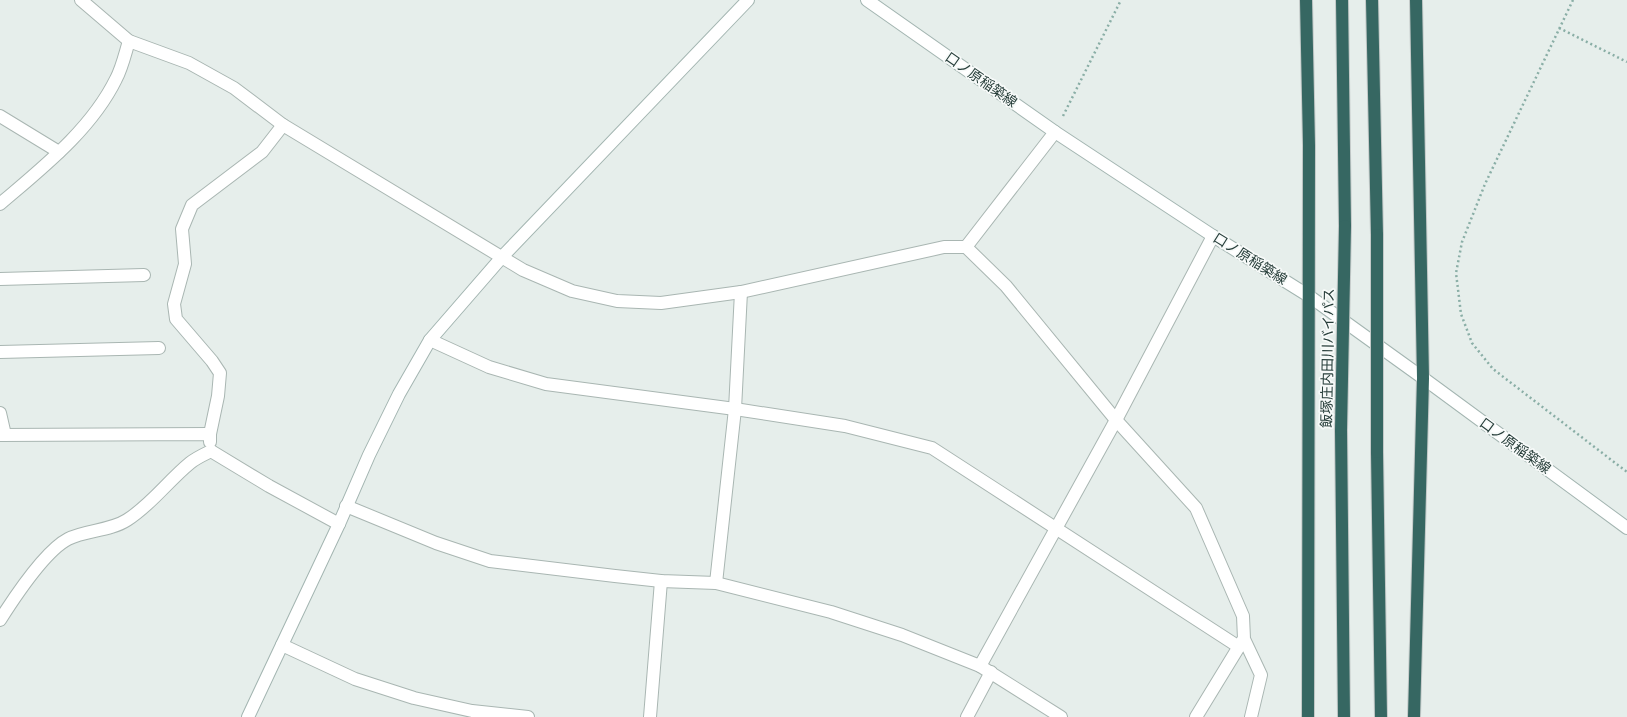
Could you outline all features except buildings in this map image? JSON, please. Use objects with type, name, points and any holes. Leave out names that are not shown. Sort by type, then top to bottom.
[{"type":"highway","points":[[1306,0],[1309,145],[1308,717]]},
{"type":"highway","name":"飯塚庄内田川バイパス","points":[[1342,0],[1345,226],[1341,430],[1344,717]]},
{"type":"highway","points":[[1372,0],[1377,234],[1377,452],[1381,717]]},
{"type":"highway","points":[[1414,717],[1423,378],[1416,0]]},
{"type":"street","points":[[81,0],[129,41],[189,63],[234,88],[283,125],[523,270],[572,291],[617,301],[661,302],[741,292],[944,247],[966,247],[1006,286],[1116,420],[1196,508],[1243,616],[1241,643],[1196,717]]},
{"type":"street","points":[[248,717],[399,394],[430,340],[502,257],[748,0]]},
{"type":"street","name":"口ノ原稲築線","points":[[867,0],[1055,132],[1213,236],[1309,296],[1627,528]]},
{"type":"street","points":[[0,204],[48,163],[93,116],[117,79],[129,41]]},
{"type":"street","points":[[0,116],[59,152]]},
{"type":"street","points":[[211,451],[210,434],[218,396],[220,373],[212,361],[176,319],[174,304],[185,264],[182,229],[192,205],[262,152],[283,125]]},
{"type":"street","points":[[966,247],[1055,132]]},
{"type":"street","points":[[980,666],[1116,420],[1213,236]]},
{"type":"street","points":[[0,279],[144,275]]},
{"type":"street","points":[[716,583],[735,409],[741,292]]},
{"type":"street","points":[[430,340],[489,367],[546,384],[735,409],[845,426],[932,448],[1056,530],[1241,643],[1261,676],[1251,717]]},
{"type":"street","points":[[0,352],[159,348]]},
{"type":"street","points":[[0,413],[2,435],[210,434]]},
{"type":"street","points":[[211,451],[268,486],[339,524]]},
{"type":"street","points":[[0,620],[13,600],[57,546],[69,538],[99,531],[126,521],[145,506],[191,462],[211,451]]},
{"type":"street","points":[[346,506],[436,543],[490,561],[661,581],[716,583],[831,612],[902,635],[980,666],[1061,717]]},
{"type":"street","points":[[650,717],[661,581]]},
{"type":"street","points":[[282,645],[355,679],[414,698],[472,711],[528,717]]},
{"type":"street","points":[[967,717],[990,672]]},
{"type":"path","points":[[1055,132],[1121,0]]},
{"type":"path","points":[[1573,0],[1485,184],[1462,242],[1456,273],[1461,314],[1472,343],[1493,369],[1627,472]]},
{"type":"path","points":[[1559,28],[1627,62]]}]
